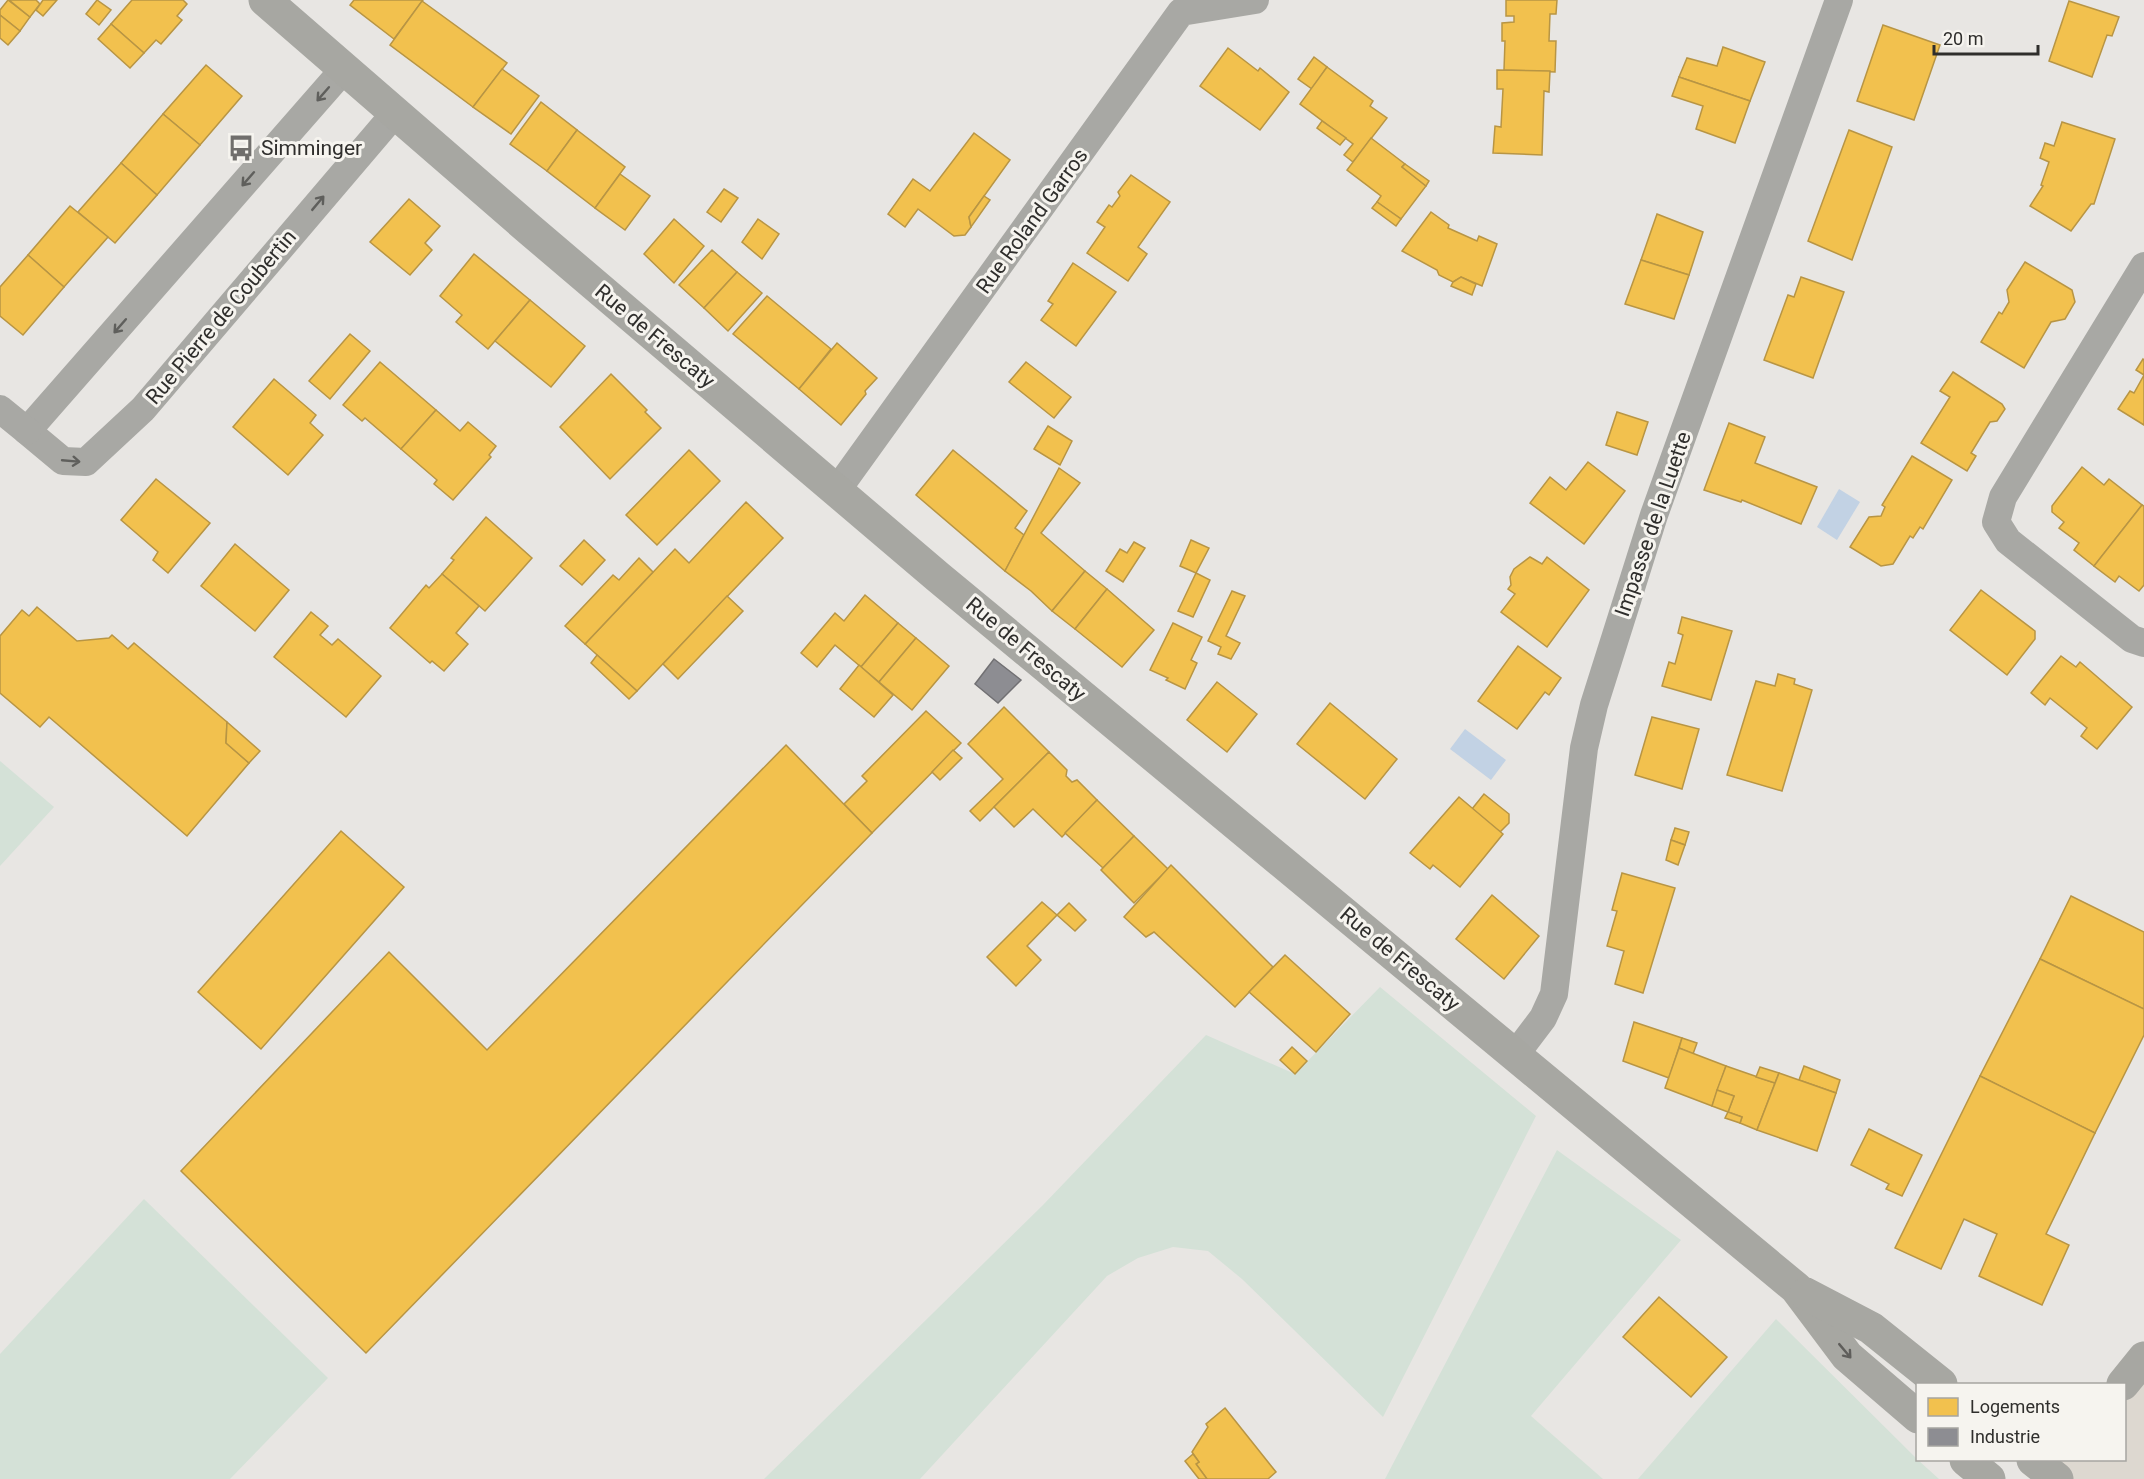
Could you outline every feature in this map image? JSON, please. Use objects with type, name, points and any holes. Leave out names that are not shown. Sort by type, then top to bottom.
[{"type":"street","name":"Rue de Frescaty","points":[[266,0],[538,236],[948,584],[1796,1288],[1871,1328],[1940,1383]]},
{"type":"street","name":"Rue Roland Garros","points":[[837,490],[1180,6],[1255,0]]},
{"type":"street","name":"Impasse de la Luette","points":[[1515,1055],[1543,1018],[1554,994],[1584,748],[1594,705],[1654,515],[1839,0]]},
{"type":"street","points":[[27,431],[345,68]]},
{"type":"street","name":"Rue Pierre de Coubertin","points":[[0,409],[63,461],[86,462],[142,409],[396,112]]},
{"type":"street","points":[[2144,266],[2003,497],[1996,522],[2008,541],[2132,639],[2144,643]]},
{"type":"street","name":"Rue de Frescaty","points":[[1796,1288],[1847,1356],[1916,1416]]},
{"type":"street","points":[[2124,1383],[2144,1359]]},
{"type":"street","points":[[1967,1461],[1989,1479]]},
{"type":"shaded area","points":[[0,761],[54,807],[0,866]]},
{"type":"shaded area","points":[[1380,987],[1536,1116],[1383,1417],[1242,1279],[1208,1251],[1173,1247],[1138,1258],[1107,1276],[920,1479],[764,1479],[1043,1205],[1206,1035],[1295,1074]]},
{"type":"shaded area","points":[[1557,1150],[1681,1240],[1531,1416],[1603,1479],[1385,1479]]},
{"type":"shaded area","points":[[144,1199],[328,1378],[230,1479],[0,1479],[0,1354]]},
{"type":"shaded area","points":[[1776,1319],[1916,1458],[1916,1461],[1919,1461],[1939,1479],[1638,1479]]},
{"type":"shaded area","points":[[2144,1358],[2144,1479],[2038,1479],[2055,1461],[2126,1461],[2125,1383]]},
{"type":"water","points":[[1839,489],[1860,502],[1837,540],[1817,527]]},
{"type":"water","points":[[1465,729],[1506,760],[1491,780],[1450,749]]},
{"type":"building: Logements","points":[[8,0],[30,17],[20,31],[0,15],[0,10]]},
{"type":"building: Logements","points":[[9,0],[36,0],[40,4],[30,17]]},
{"type":"building: Logements","points":[[43,0],[57,0],[43,16],[36,10]]},
{"type":"building: Logements","points":[[97,0],[111,10],[99,25],[86,14]]},
{"type":"building: Logements","points":[[132,0],[183,0],[187,4],[177,16],[182,20],[161,44],[156,40],[144,53],[111,24]]},
{"type":"building: Logements","points":[[354,0],[423,0],[394,39],[350,5]]},
{"type":"building: Logements","points":[[1506,0],[1557,0],[1556,14],[1550,14],[1549,41],[1556,41],[1555,72],[1504,70],[1505,41],[1502,41],[1502,23],[1514,22],[1514,16],[1506,16]]},
{"type":"building: Logements","points":[[422,1],[507,63],[473,107],[390,45]]},
{"type":"building: Logements","points":[[2069,1],[2119,17],[2112,36],[2107,35],[2092,77],[2049,61]]},
{"type":"building: Logements","points":[[0,15],[20,31],[8,45],[0,38]]},
{"type":"building: Logements","points":[[111,24],[144,53],[130,68],[98,39]]},
{"type":"building: Logements","points":[[1883,25],[1940,45],[1914,120],[1857,101]]},
{"type":"building: Logements","points":[[1723,47],[1765,62],[1750,101],[1679,77],[1687,58],[1717,66]]},
{"type":"building: Logements","points":[[1228,48],[1258,71],[1260,68],[1289,92],[1260,130],[1200,86]]},
{"type":"building: Logements","points":[[1314,57],[1327,67],[1312,89],[1298,79]]},
{"type":"building: Logements","points":[[206,65],[242,96],[200,145],[163,114]]},
{"type":"building: Logements","points":[[1327,67],[1373,101],[1370,106],[1387,118],[1353,162],[1344,155],[1353,144],[1300,104]]},
{"type":"building: Logements","points":[[502,69],[539,96],[511,134],[473,107]]},
{"type":"building: Logements","points":[[1497,70],[1550,71],[1549,92],[1544,91],[1542,155],[1493,153],[1495,126],[1501,127],[1503,89],[1497,89]]},
{"type":"building: Logements","points":[[1679,77],[1750,101],[1735,143],[1696,129],[1703,106],[1672,96]]},
{"type":"building: Logements","points":[[541,102],[577,130],[547,171],[510,144]]},
{"type":"building: Logements","points":[[163,114],[200,145],[157,195],[121,163]]},
{"type":"building: Logements","points":[[1322,121],[1346,138],[1340,145],[1317,128]]},
{"type":"building: Logements","points":[[2062,122],[2115,139],[2094,204],[2091,204],[2071,231],[2030,206],[2043,186],[2041,185],[2049,162],[2040,158],[2045,143],[2054,146]]},
{"type":"building: Logements","points":[[577,130],[625,167],[595,208],[547,171]]},
{"type":"building: Logements","points":[[1849,130],[1892,147],[1852,260],[1808,241]]},
{"type":"building: Logements","points":[[974,133],[1010,160],[969,217],[971,227],[965,235],[954,236],[918,209],[905,227],[888,214],[913,179],[930,191]]},
{"type":"building: Logements","points":[[1371,138],[1405,164],[1402,167],[1426,186],[1401,219],[1377,202],[1381,196],[1347,170]]},
{"type":"building: Logements","points":[[121,163],[157,195],[115,243],[78,212]]},
{"type":"building: Logements","points":[[1405,164],[1429,181],[1426,186],[1402,167]]},
{"type":"building: Logements","points":[[620,174],[650,196],[625,230],[595,208]]},
{"type":"building: Logements","points":[[1131,175],[1170,202],[1138,247],[1147,254],[1128,281],[1087,253],[1105,227],[1097,222],[1109,205],[1112,207],[1120,196],[1118,192]]},
{"type":"building: Logements","points":[[724,189],[738,198],[721,222],[707,212]]},
{"type":"building: Logements","points":[[984,196],[990,200],[971,227],[969,217]]},
{"type":"building: Logements","points":[[409,199],[440,226],[425,243],[432,250],[410,275],[370,242]]},
{"type":"building: Logements","points":[[1377,202],[1401,219],[1396,226],[1372,208]]},
{"type":"building: Logements","points":[[70,206],[108,237],[64,287],[28,255]]},
{"type":"building: Logements","points":[[1431,212],[1449,225],[1448,228],[1477,241],[1479,236],[1497,244],[1482,286],[1461,277],[1453,282],[1439,275],[1437,270],[1402,251]]},
{"type":"building: Logements","points":[[1657,214],[1703,232],[1689,275],[1641,260]]},
{"type":"building: Logements","points":[[674,219],[704,246],[674,283],[644,254]]},
{"type":"building: Logements","points":[[758,219],[779,234],[762,259],[742,242]]},
{"type":"building: Logements","points":[[712,250],[737,272],[704,308],[679,285]]},
{"type":"building: Logements","points":[[474,254],[530,300],[488,349],[456,322],[462,315],[440,296]]},
{"type":"building: Logements","points":[[28,255],[64,287],[23,335],[0,316],[0,287]]},
{"type":"building: Logements","points":[[1641,260],[1689,275],[1674,319],[1625,304]]},
{"type":"building: Logements","points":[[2025,262],[2072,290],[2075,302],[2065,319],[2051,322],[2024,368],[1981,342],[1999,312],[2002,314],[2009,302],[2007,290]]},
{"type":"building: Logements","points":[[1073,263],[1116,292],[1076,346],[1041,320],[1053,304],[1048,301]]},
{"type":"building: Logements","points":[[737,272],[762,293],[728,331],[704,308]]},
{"type":"building: Logements","points":[[1461,277],[1476,284],[1472,295],[1451,286]]},
{"type":"building: Logements","points":[[1801,277],[1844,292],[1813,378],[1764,360],[1788,295],[1794,297]]},
{"type":"building: Logements","points":[[767,296],[831,349],[799,389],[733,334]]},
{"type":"building: Logements","points":[[530,300],[585,346],[551,387],[495,341]]},
{"type":"building: Logements","points":[[350,334],[370,351],[330,399],[309,381]]},
{"type":"building: Logements","points":[[837,343],[877,378],[841,425],[799,389]]},
{"type":"building: Logements","points":[[2144,360],[2144,375],[2136,370]]},
{"type":"building: Logements","points":[[380,362],[436,410],[401,449],[365,418],[362,421],[343,405]]},
{"type":"building: Logements","points":[[1026,362],[1071,397],[1054,418],[1009,382]]},
{"type":"building: Logements","points":[[1953,372],[2002,404],[2005,409],[1997,421],[1990,422],[1971,453],[1976,456],[1967,471],[1921,443],[1950,397],[1940,391]]},
{"type":"building: Logements","points":[[611,374],[647,410],[645,412],[661,428],[610,479],[560,427]]},
{"type":"building: Logements","points":[[2144,375],[2144,425],[2118,409],[2130,391],[2134,393]]},
{"type":"building: Logements","points":[[274,379],[316,415],[310,423],[323,435],[288,475],[233,427]]},
{"type":"building: Logements","points":[[436,410],[460,431],[468,422],[496,446],[489,455],[491,457],[453,500],[434,484],[437,480],[401,449]]},
{"type":"building: Logements","points":[[1617,412],[1648,422],[1637,455],[1606,445]]},
{"type":"building: Logements","points":[[1729,423],[1765,437],[1755,463],[1817,487],[1801,524],[1742,500],[1741,502],[1704,490]]},
{"type":"building: Logements","points":[[1048,426],[1072,441],[1060,465],[1034,449]]},
{"type":"building: Logements","points":[[689,450],[720,481],[657,545],[626,515]]},
{"type":"building: Logements","points":[[953,450],[1027,511],[1015,528],[1024,535],[1005,571],[916,495]]},
{"type":"building: Logements","points":[[1912,456],[1952,480],[1923,529],[1920,527],[1913,538],[1910,536],[1893,564],[1881,566],[1850,547],[1869,517],[1881,516],[1885,507],[1882,505]]},
{"type":"building: Logements","points":[[1588,462],[1625,491],[1584,544],[1530,503],[1550,477],[1566,490]]},
{"type":"building: Logements","points":[[2082,467],[2104,485],[2109,479],[2142,505],[2094,566],[2074,550],[2079,543],[2059,528],[2064,522],[2052,512],[2052,506]]},
{"type":"building: Logements","points":[[1059,468],[1080,483],[1041,533],[1085,571],[1052,611],[1005,571]]},
{"type":"building: Logements","points":[[156,479],[210,523],[168,573],[153,560],[158,552],[121,520]]},
{"type":"building: Logements","points":[[746,502],[783,538],[637,691],[585,644],[675,549],[689,563]]},
{"type":"building: Logements","points":[[2142,505],[2144,506],[2144,585],[2139,591],[2119,576],[2115,582],[2094,566]]},
{"type":"building: Logements","points":[[486,517],[532,558],[485,611],[442,574],[454,560],[451,558]]},
{"type":"building: Logements","points":[[584,540],[605,560],[582,585],[560,566]]},
{"type":"building: Logements","points":[[1191,540],[1209,548],[1196,573],[1180,566]]},
{"type":"building: Logements","points":[[1134,542],[1145,548],[1123,582],[1106,571],[1120,549],[1127,553]]},
{"type":"building: Logements","points":[[235,544],[289,590],[255,631],[201,586]]},
{"type":"building: Logements","points":[[1530,557],[1542,564],[1547,557],[1589,590],[1547,647],[1501,612],[1515,594],[1508,589],[1514,569]]},
{"type":"building: Logements","points":[[639,558],[653,572],[585,644],[565,626],[613,575],[619,580]]},
{"type":"building: Logements","points":[[1085,571],[1107,589],[1075,629],[1052,611]]},
{"type":"building: Logements","points":[[1196,573],[1210,580],[1193,617],[1178,611]]},
{"type":"building: Logements","points":[[442,574],[479,606],[456,633],[468,644],[444,671],[432,661],[430,663],[390,628],[426,585],[429,588]]},
{"type":"building: Logements","points":[[1107,589],[1154,630],[1122,667],[1075,629]]},
{"type":"building: Logements","points":[[1981,590],[2035,631],[2035,639],[2007,675],[1950,630]]},
{"type":"building: Logements","points":[[1232,591],[1245,596],[1226,636],[1240,643],[1231,659],[1218,654],[1221,647],[1208,641]]},
{"type":"building: Logements","points":[[865,595],[898,623],[861,667],[835,645],[817,667],[801,653],[835,613],[844,621]]},
{"type":"building: Logements","points":[[727,596],[743,611],[678,679],[663,664]]},
{"type":"building: Logements","points":[[37,607],[77,641],[109,638],[112,635],[128,649],[134,643],[227,722],[226,743],[249,763],[187,836],[49,717],[40,727],[0,693],[0,636],[22,610],[29,616]]},
{"type":"building: Logements","points":[[311,612],[328,626],[320,635],[332,645],[338,639],[381,676],[346,717],[274,657]]},
{"type":"building: Logements","points":[[1682,617],[1732,631],[1711,700],[1662,686],[1669,662],[1675,664],[1683,635],[1678,633]]},
{"type":"building: Logements","points":[[898,623],[916,638],[879,682],[861,667]]},
{"type":"building: Logements","points":[[1173,623],[1202,637],[1191,660],[1197,663],[1185,689],[1150,670]]},
{"type":"building: Logements","points":[[916,638],[949,666],[912,710],[879,682]]},
{"type":"building: Logements","points":[[1518,646],[1561,678],[1549,695],[1545,692],[1517,729],[1478,701]]},
{"type":"building: Logements","points":[[597,655],[637,691],[629,699],[591,663]]},
{"type":"building: Logements","points":[[2061,656],[2076,667],[2080,662],[2132,707],[2097,749],[2081,736],[2087,728],[2050,698],[2045,705],[2031,693]]},
{"type":"building: Logements","points":[[859,665],[893,695],[874,717],[840,689]]},
{"type":"building: Logements","points":[[1778,674],[1795,679],[1794,684],[1812,690],[1782,791],[1727,775],[1756,681],[1775,686]]},
{"type":"building: Logements","points":[[1217,682],[1257,714],[1227,752],[1187,720]]},
{"type":"building: Logements","points":[[1330,703],[1397,759],[1365,799],[1297,744]]},
{"type":"building: Logements","points":[[1004,707],[1049,752],[980,821],[970,811],[1003,779],[968,744]]},
{"type":"building: Logements","points":[[926,711],[961,743],[872,833],[844,804],[867,781],[862,776]]},
{"type":"building: Logements","points":[[1652,717],[1699,729],[1682,789],[1635,775]]},
{"type":"building: Logements","points":[[227,722],[260,751],[249,763],[226,743]]},
{"type":"building: Logements","points":[[786,745],[872,833],[366,1353],[181,1171],[389,952],[487,1050]]},
{"type":"building: Logements","points":[[953,750],[962,758],[940,780],[932,772]]},
{"type":"building: Logements","points":[[1049,752],[1067,770],[1066,776],[1072,782],[1077,780],[1097,800],[1062,837],[1033,809],[1014,827],[994,807]]},
{"type":"building: Logements","points":[[1484,794],[1509,814],[1509,823],[1500,832],[1472,809]]},
{"type":"building: Logements","points":[[1459,797],[1503,834],[1460,887],[1433,865],[1430,869],[1410,853]]},
{"type":"building: Logements","points":[[1097,800],[1134,836],[1103,868],[1065,833]]},
{"type":"building: Logements","points":[[1675,828],[1689,832],[1685,845],[1671,840]]},
{"type":"building: Logements","points":[[341,831],[404,887],[261,1049],[198,992]]},
{"type":"building: Logements","points":[[1134,836],[1168,869],[1134,903],[1101,870]]},
{"type":"building: Logements","points":[[1671,840],[1685,845],[1678,865],[1666,860]]},
{"type":"building: Logements","points":[[1171,865],[1273,967],[1235,1007],[1154,932],[1146,937],[1124,917]]},
{"type":"building: Logements","points":[[1622,873],[1675,888],[1643,993],[1615,984],[1624,951],[1607,946],[1617,911],[1612,910]]},
{"type":"building: Logements","points":[[1492,895],[1539,936],[1504,979],[1456,939]]},
{"type":"building: Logements","points":[[2071,896],[2144,932],[2144,1009],[2040,959]]},
{"type":"building: Logements","points":[[1042,902],[1057,915],[1027,946],[1041,960],[1016,986],[987,957]]},
{"type":"building: Logements","points":[[1069,903],[1086,920],[1075,931],[1057,915]]},
{"type":"building: Logements","points":[[1285,955],[1350,1014],[1316,1052],[1249,992]]},
{"type":"building: Logements","points":[[2040,959],[2144,1009],[2144,1035],[2095,1133],[1980,1076]]},
{"type":"building: Logements","points":[[1634,1022],[1682,1038],[1669,1078],[1623,1061]]},
{"type":"building: Logements","points":[[1682,1038],[1697,1043],[1693,1054],[1679,1048]]},
{"type":"building: Logements","points":[[1292,1047],[1307,1061],[1295,1074],[1280,1060]]},
{"type":"building: Logements","points":[[1679,1048],[1726,1066],[1712,1106],[1665,1088]]},
{"type":"building: Logements","points":[[1726,1066],[1775,1083],[1757,1130],[1740,1123],[1742,1117],[1728,1112],[1734,1096],[1717,1090]]},
{"type":"building: Logements","points":[[1804,1066],[1840,1080],[1836,1093],[1799,1080]]},
{"type":"building: Logements","points":[[1760,1067],[1779,1073],[1775,1083],[1756,1077]]},
{"type":"building: Logements","points":[[1779,1073],[1836,1093],[1817,1151],[1757,1130]]},
{"type":"building: Logements","points":[[1980,1076],[2095,1133],[2046,1234],[2069,1245],[2042,1305],[1979,1276],[1997,1234],[1964,1219],[1941,1269],[1895,1248]]},
{"type":"building: Logements","points":[[1717,1090],[1734,1096],[1728,1112],[1712,1106]]},
{"type":"building: Logements","points":[[1728,1112],[1742,1117],[1740,1123],[1725,1118]]},
{"type":"building: Logements","points":[[1869,1129],[1922,1155],[1902,1196],[1886,1189],[1889,1184],[1851,1165]]},
{"type":"building: Logements","points":[[1659,1297],[1727,1357],[1691,1397],[1623,1337]]},
{"type":"building: Logements","points":[[1225,1408],[1276,1472],[1268,1479],[1207,1479],[1196,1464],[1199,1462],[1192,1452],[1208,1427],[1206,1424]]},
{"type":"building: Logements","points":[[1193,1454],[1199,1462],[1196,1464],[1207,1479],[1199,1479],[1185,1461]]},
{"type":"building: Industrie","points":[[994,659],[1021,680],[998,703],[975,684]]},
{"type":"place","name":"Simminger","points":[[241,148]]}]
